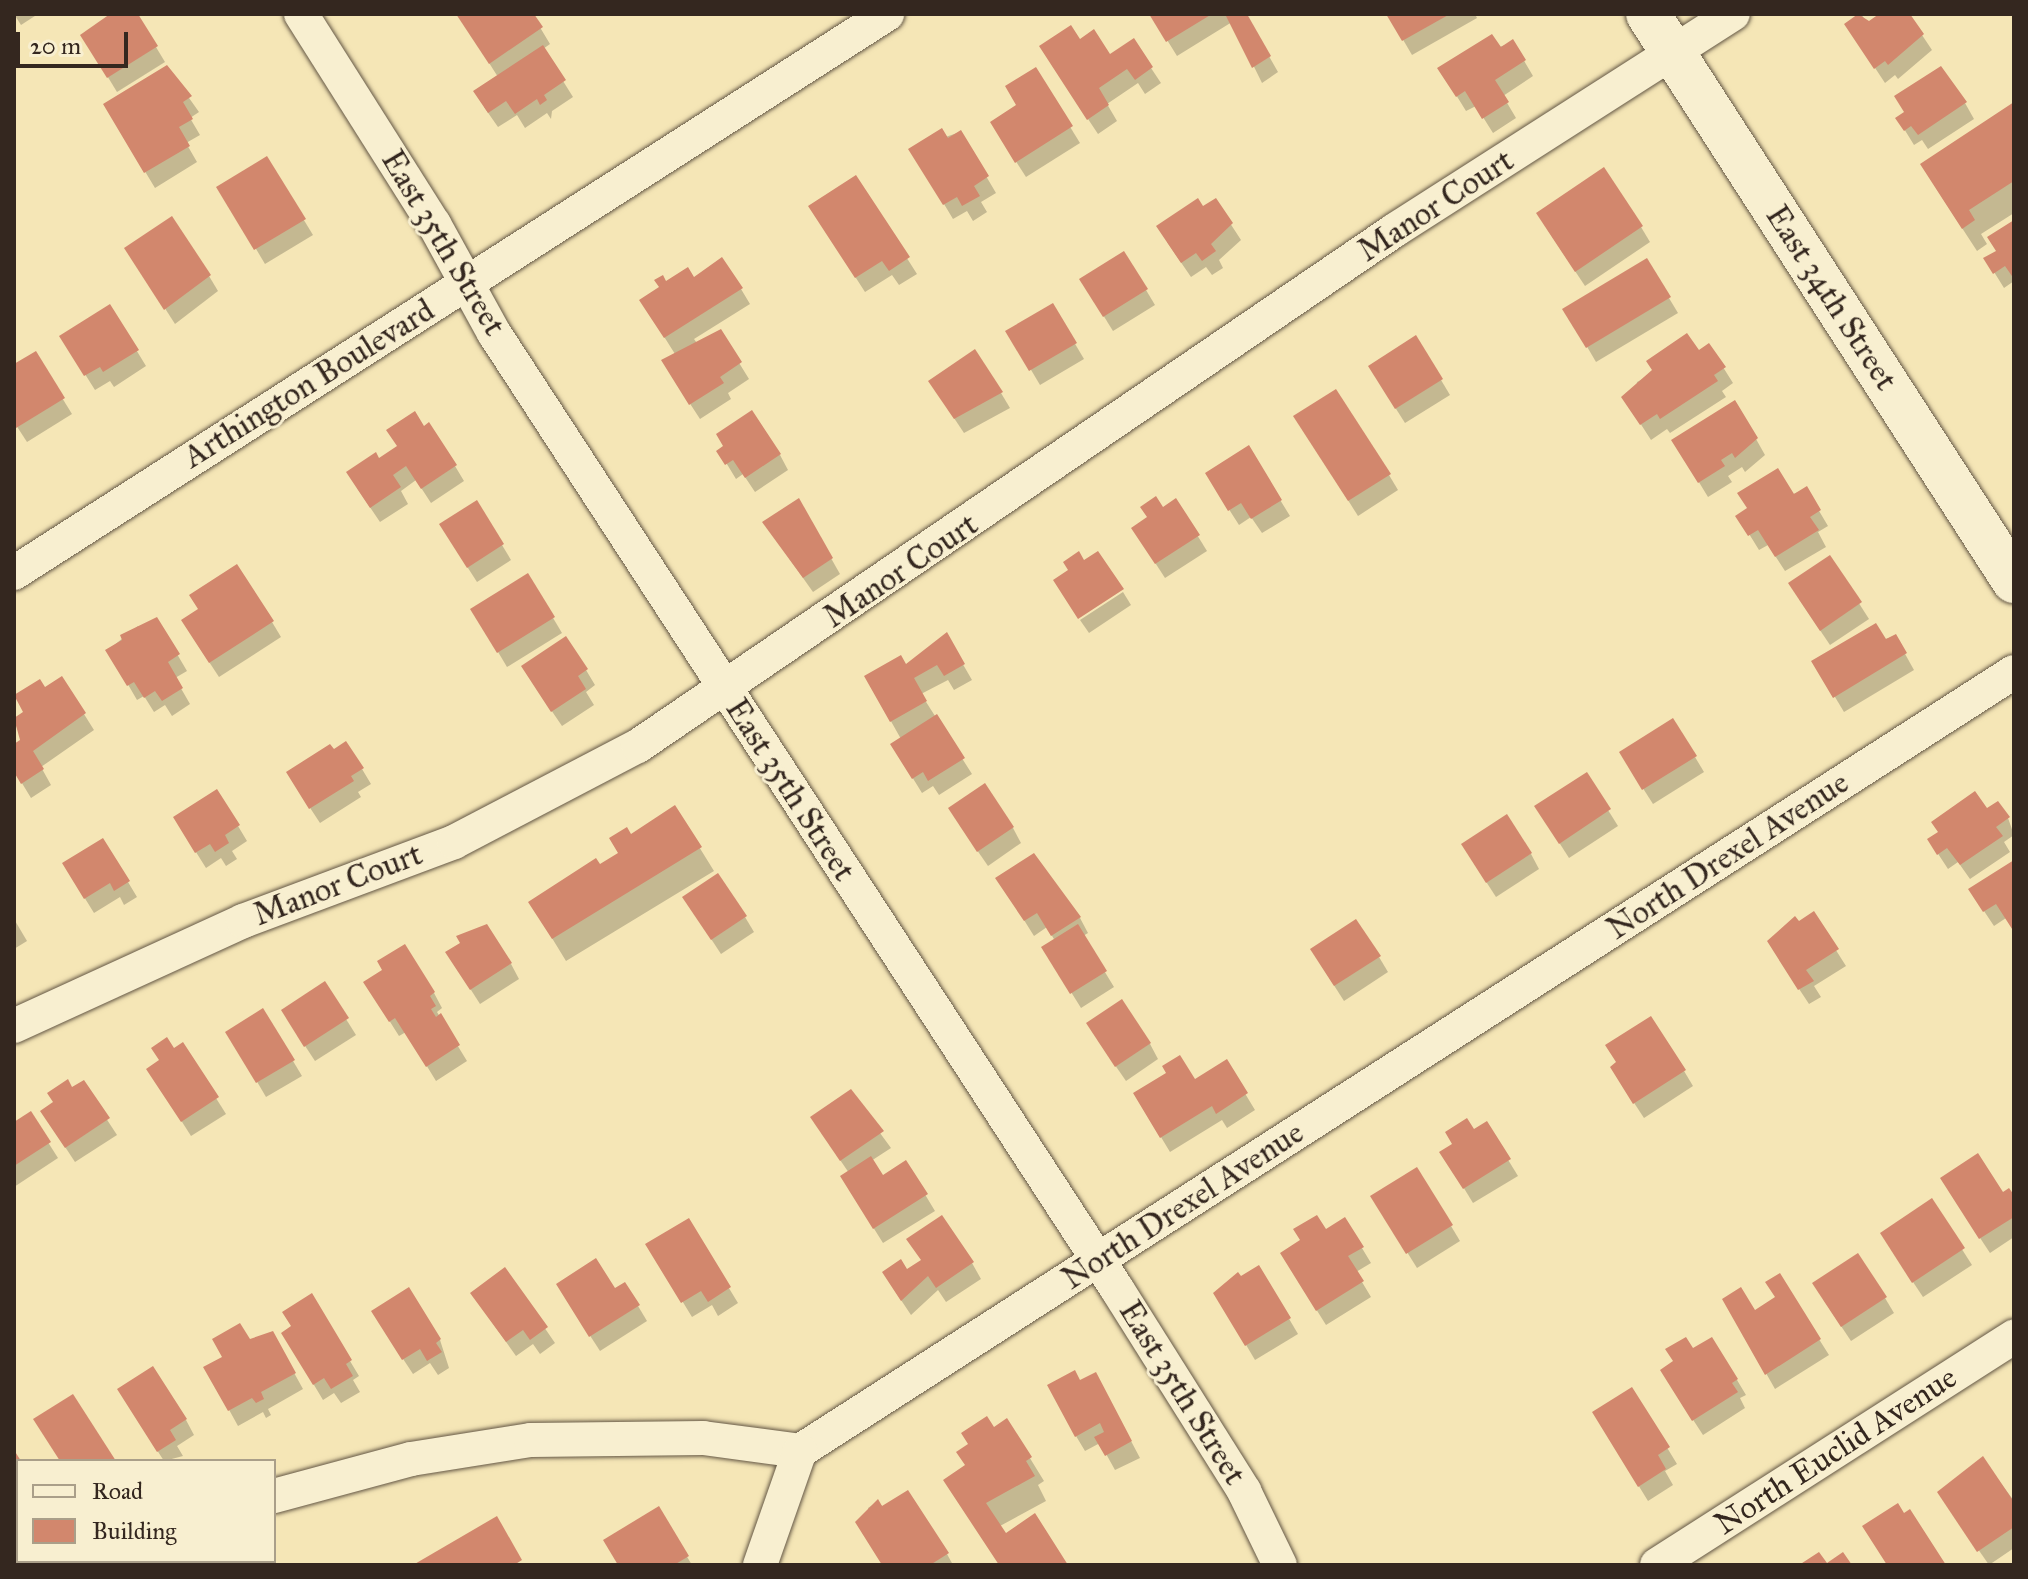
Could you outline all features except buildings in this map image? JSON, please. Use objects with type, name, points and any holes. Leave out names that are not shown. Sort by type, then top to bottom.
[{"type":"main road","name":"East 34th Street","points":[[1648,14],[2014,581]]},
{"type":"street","name":"East 35th Street","points":[[301,14],[467,284],[725,690],[1244,1491],[1280,1565]]},
{"type":"street","name":"Arthington Boulevard","points":[[14,573],[887,14]]},
{"type":"street","name":"Manor Court","points":[[14,1026],[196,941],[485,828],[592,772],[725,690],[1395,230],[1733,14]]},
{"type":"street","name":"North Drexel Avenue","points":[[800,1451],[2014,672]]},
{"type":"street","name":"North Euclid Avenue","points":[[1657,1565],[2014,1337]]},
{"type":"street","points":[[276,1495],[411,1459],[531,1440],[703,1438],[800,1451],[760,1565]]}]
